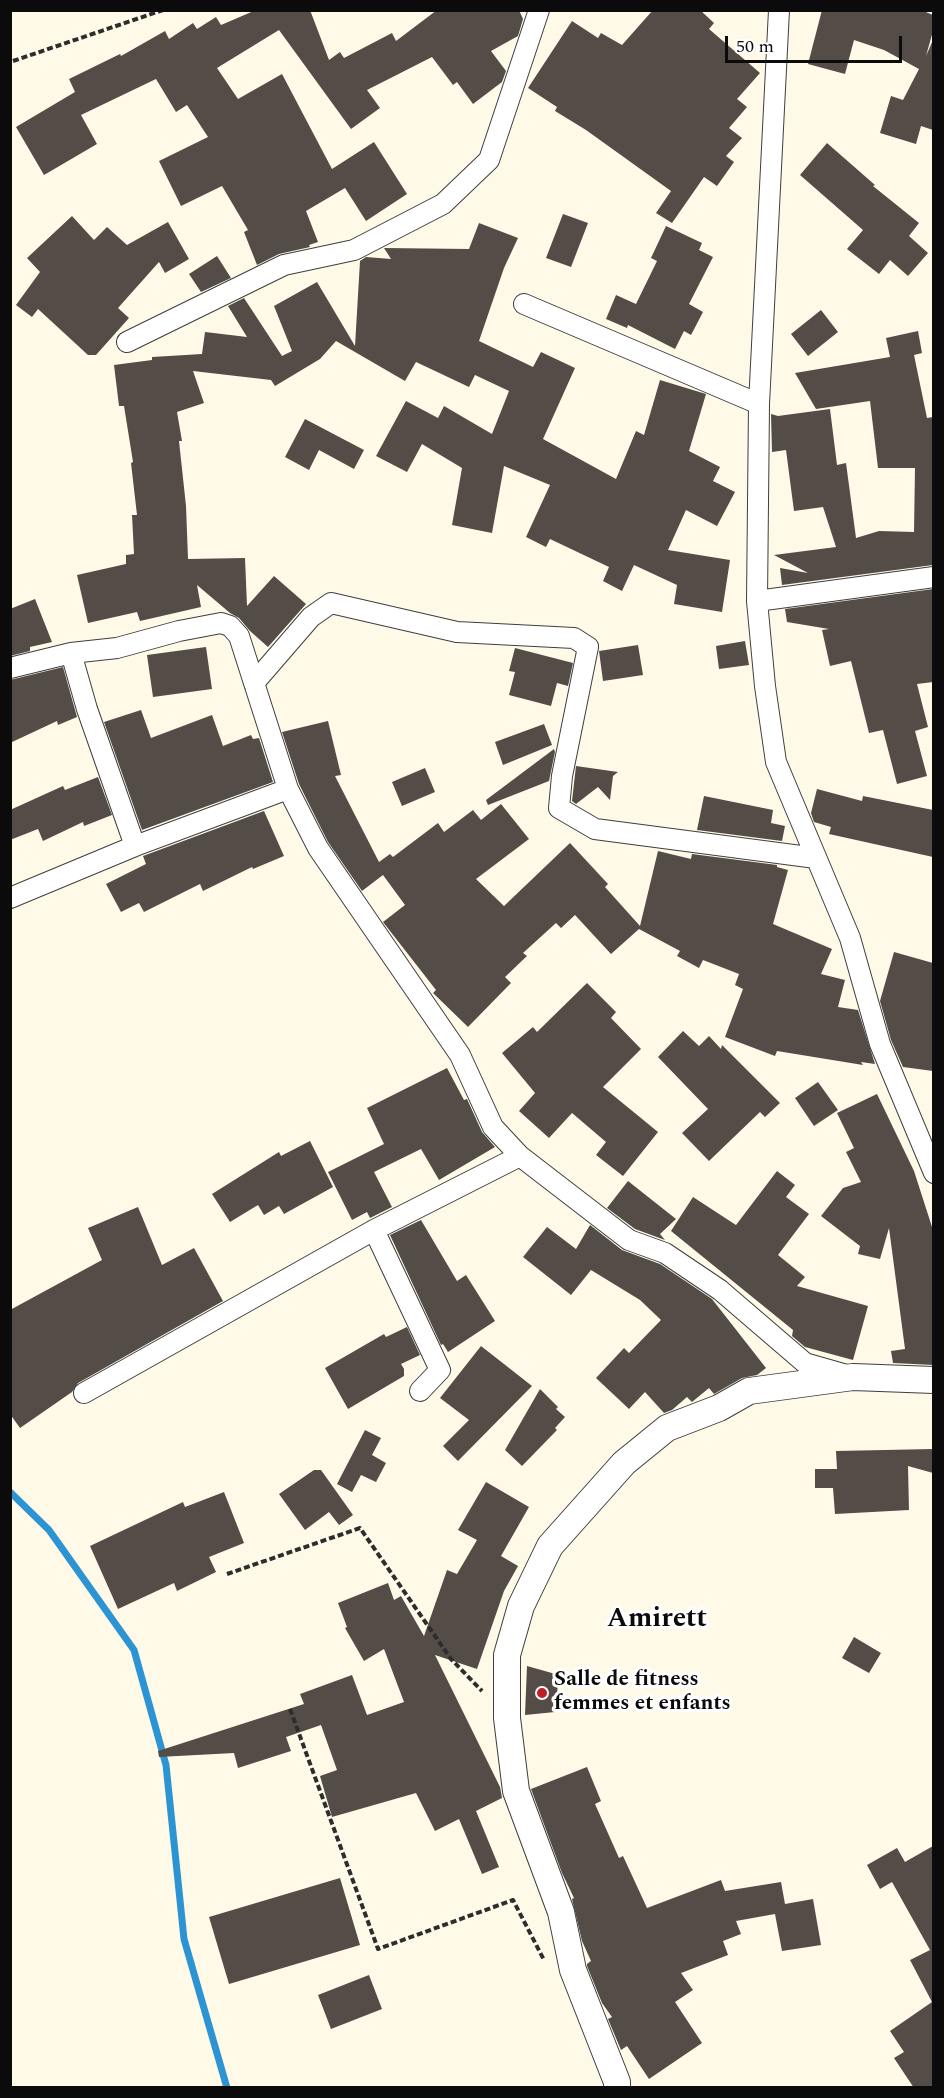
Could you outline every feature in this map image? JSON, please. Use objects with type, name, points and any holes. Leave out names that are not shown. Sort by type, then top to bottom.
[{"type":"street","points":[[127,342],[284,266],[354,250],[443,204],[489,160],[539,10]]},
{"type":"street","points":[[779,10],[759,404],[757,601],[765,686],[776,762],[850,938],[880,1044],[933,1173]]},
{"type":"street","points":[[524,304],[759,404]]},
{"type":"street","points":[[757,601],[933,577]]},
{"type":"street","points":[[254,683],[311,617],[331,603],[457,632],[574,638],[588,647],[562,776],[559,807],[595,829],[816,858]]},
{"type":"street","points":[[10,668],[71,652],[117,648],[179,631],[221,623],[230,626],[239,636],[288,789],[318,848],[460,1055],[493,1127],[520,1156],[629,1240],[665,1253],[720,1290],[805,1363],[853,1377]]},
{"type":"street","points":[[71,652],[87,709],[135,846]]},
{"type":"street","points":[[10,898],[135,846],[288,789]]},
{"type":"street","points":[[84,1393],[374,1230],[520,1156]]},
{"type":"street","points":[[374,1230],[441,1370],[420,1391]]},
{"type":"street","points":[[617,2088],[617,2082],[573,1970],[561,1912],[516,1791],[507,1718],[507,1655],[521,1606],[550,1546],[624,1463],[667,1428],[719,1408],[748,1391],[853,1377],[933,1380]]},
{"type":"path","points":[[13,61],[163,10]]},
{"type":"path","points":[[226,1574],[360,1528],[451,1659],[507,1718]]},
{"type":"path","points":[[290,1708],[378,1949],[513,1900],[548,1965],[573,1970]]},
{"type":"building","points":[[256,10],[310,10],[329,60],[340,52],[344,58],[392,33],[396,41],[437,10],[519,10],[523,19],[518,36],[491,51],[506,71],[502,82],[473,104],[457,82],[453,85],[432,57],[367,90],[380,108],[351,129],[279,30],[217,68],[238,99],[282,74],[332,169],[374,142],[407,194],[366,221],[345,188],[306,211],[318,242],[309,245],[310,247],[279,254],[257,265],[244,232],[248,230],[222,186],[181,206],[159,161],[208,137],[187,105],[176,112],[156,79],[81,115],[97,144],[44,175],[16,127],[75,92],[69,79],[120,54],[121,56],[165,31],[169,39],[193,23],[197,29],[216,17],[221,25]]},
{"type":"building","points":[[653,10],[700,10],[714,23],[709,29],[760,73],[737,99],[747,107],[729,128],[742,138],[726,156],[734,162],[717,186],[704,177],[672,223],[656,213],[671,191],[586,130],[555,111],[557,107],[528,88],[572,21],[598,38],[601,33],[622,45]]},
{"type":"building","points":[[822,10],[921,10],[933,15],[933,31],[926,56],[933,40],[933,130],[921,126],[916,144],[880,133],[891,96],[903,100],[919,69],[884,50],[854,40],[845,74],[808,64]]},
{"type":"building","points":[[827,143],[875,185],[873,186],[919,223],[909,236],[928,253],[908,276],[890,260],[879,274],[847,249],[863,230],[800,175]]},
{"type":"building","points":[[563,214],[588,223],[571,267],[546,258]]},
{"type":"building","points":[[72,216],[94,240],[107,227],[127,245],[168,222],[189,259],[165,273],[159,262],[118,308],[129,318],[96,355],[88,355],[38,309],[32,317],[16,305],[40,272],[27,258]]},
{"type":"building","points":[[479,223],[518,238],[504,268],[479,341],[533,367],[541,352],[575,368],[543,439],[616,479],[636,431],[644,435],[660,380],[706,394],[689,451],[720,467],[713,481],[735,492],[717,526],[686,510],[668,550],[730,560],[722,612],[674,604],[677,585],[634,565],[622,591],[603,581],[609,567],[550,539],[546,547],[526,537],[550,485],[504,466],[492,533],[452,525],[462,468],[422,444],[407,472],[376,456],[406,401],[438,418],[444,406],[492,434],[509,391],[475,375],[469,387],[416,362],[405,381],[336,341],[320,359],[275,386],[271,380],[193,371],[204,403],[177,412],[182,441],[179,441],[186,506],[188,559],[245,558],[247,606],[274,576],[306,604],[268,647],[239,618],[197,585],[201,607],[140,621],[137,612],[88,623],[77,575],[126,564],[126,555],[134,554],[132,515],[137,515],[131,463],[133,462],[124,406],[119,406],[114,365],[152,360],[152,357],[202,354],[205,332],[247,337],[228,306],[244,298],[282,356],[292,351],[274,306],[317,282],[355,346],[360,261],[366,257],[391,259],[384,248],[469,249]]},
{"type":"building","points":[[666,226],[702,243],[699,250],[713,257],[689,304],[703,312],[691,335],[684,331],[675,349],[628,325],[627,328],[606,319],[616,295],[636,304],[657,261],[651,258]]},
{"type":"building","points":[[217,256],[231,278],[201,292],[189,274]]},
{"type":"building","points":[[821,310],[838,332],[808,356],[791,334]]},
{"type":"building","points":[[918,331],[922,353],[914,355],[927,418],[933,417],[933,565],[782,585],[780,568],[808,573],[774,555],[836,547],[823,507],[794,511],[786,450],[772,452],[771,414],[778,416],[830,409],[837,465],[846,463],[856,538],[879,531],[914,532],[915,468],[878,468],[870,401],[816,409],[795,373],[890,357],[886,338]]},
{"type":"building","points":[[305,419],[364,450],[354,469],[319,450],[309,470],[285,457]]},
{"type":"building","points":[[933,589],[933,682],[917,684],[928,727],[915,731],[927,776],[897,784],[883,730],[869,733],[851,661],[830,666],[822,630],[829,629],[787,622],[785,609]]},
{"type":"building","points":[[35,599],[52,642],[30,647],[30,651],[10,656],[10,609]]},
{"type":"building","points":[[745,641],[749,665],[719,669],[716,646]]},
{"type":"building","points":[[638,645],[643,675],[603,681],[599,651]]},
{"type":"building","points":[[206,647],[212,689],[153,697],[147,655]]},
{"type":"building","points":[[515,648],[573,663],[568,686],[557,683],[551,706],[509,695],[515,672],[509,671]]},
{"type":"building","points":[[63,667],[77,717],[58,725],[57,721],[10,743],[10,680]]},
{"type":"building","points":[[141,710],[151,738],[212,715],[223,746],[251,735],[253,739],[259,738],[273,782],[142,830],[104,722]]},
{"type":"building","points":[[328,721],[341,775],[335,776],[379,862],[390,854],[393,857],[438,823],[444,832],[473,810],[481,820],[501,804],[529,839],[476,879],[504,906],[570,843],[608,884],[605,887],[640,926],[658,851],[691,859],[692,854],[777,865],[777,867],[788,870],[773,924],[832,949],[821,974],[845,980],[838,1007],[858,1010],[875,1064],[861,1062],[863,1065],[777,1051],[775,1056],[725,1037],[743,989],[735,985],[739,974],[703,960],[699,968],[677,956],[680,951],[639,929],[611,954],[575,915],[561,928],[556,923],[523,953],[527,956],[505,977],[511,983],[468,1027],[433,993],[436,990],[383,922],[405,905],[383,875],[362,891],[328,842],[299,784],[282,732]]},
{"type":"building","points":[[544,724],[552,745],[503,765],[495,742]]},
{"type":"building","points":[[554,749],[549,781],[488,805],[486,800]]},
{"type":"building","points":[[576,766],[618,772],[613,776],[610,800],[598,787],[576,804],[572,801]]},
{"type":"building","points":[[425,768],[435,792],[402,806],[392,782]]},
{"type":"building","points":[[98,777],[112,815],[84,826],[83,822],[43,841],[38,829],[10,840],[10,810],[63,786],[65,790]]},
{"type":"building","points":[[817,789],[862,801],[863,796],[933,810],[933,857],[829,834],[831,827],[814,822],[811,813]]},
{"type":"building","points":[[704,796],[773,810],[771,823],[785,826],[782,841],[697,830]]},
{"type":"building","points":[[264,811],[284,856],[253,869],[252,867],[203,891],[200,884],[144,912],[139,903],[121,912],[106,884],[146,864],[143,856]]},
{"type":"building","points":[[894,952],[933,963],[933,1071],[903,1067],[891,1040],[880,1001]]},
{"type":"building","points":[[587,983],[616,1012],[611,1018],[641,1049],[603,1087],[658,1132],[623,1176],[596,1155],[606,1142],[572,1113],[549,1138],[519,1111],[535,1093],[502,1053],[533,1027],[537,1032]]},
{"type":"building","points":[[683,1031],[699,1046],[709,1036],[721,1049],[722,1045],[780,1103],[765,1117],[760,1112],[709,1161],[682,1133],[708,1109],[658,1057]]},
{"type":"building","points":[[447,1068],[464,1100],[467,1099],[482,1132],[495,1147],[439,1180],[421,1149],[374,1172],[392,1207],[370,1218],[367,1212],[352,1220],[328,1172],[384,1144],[367,1108]]},
{"type":"building","points":[[818,1082],[838,1110],[814,1126],[795,1098]]},
{"type":"building","points":[[877,1094],[914,1171],[933,1230],[933,1365],[893,1363],[891,1351],[905,1349],[889,1228],[880,1259],[858,1254],[860,1246],[821,1216],[843,1188],[861,1182],[846,1152],[854,1148],[837,1113]]},
{"type":"building","points":[[310,1141],[333,1187],[284,1214],[279,1206],[264,1215],[258,1205],[230,1222],[212,1194],[279,1152],[281,1156]]},
{"type":"building","points":[[777,1171],[795,1185],[786,1197],[809,1214],[778,1255],[805,1277],[797,1286],[868,1306],[853,1360],[805,1347],[792,1336],[793,1330],[671,1231],[693,1197],[736,1225]]},
{"type":"building","points":[[628,1181],[676,1219],[660,1234],[665,1240],[635,1229],[607,1208]]},
{"type":"building","points":[[138,1207],[162,1265],[194,1248],[223,1301],[78,1383],[72,1392],[20,1428],[10,1414],[10,1310],[102,1260],[88,1228]]},
{"type":"building","points":[[421,1220],[457,1281],[466,1275],[495,1321],[448,1352],[443,1344],[441,1345],[390,1235]]},
{"type":"building","points":[[590,1225],[622,1250],[660,1264],[712,1299],[766,1368],[757,1375],[742,1378],[714,1394],[709,1388],[692,1402],[687,1397],[672,1410],[664,1413],[645,1392],[629,1409],[596,1378],[624,1348],[629,1353],[661,1320],[640,1300],[591,1270],[571,1295],[523,1257],[547,1227],[576,1249]]},
{"type":"building","points":[[407,1327],[420,1355],[401,1364],[404,1376],[348,1409],[325,1368],[384,1334],[386,1337]]},
{"type":"building","points":[[481,1346],[532,1386],[458,1461],[443,1446],[469,1420],[440,1398]]},
{"type":"building","points":[[540,1389],[565,1417],[555,1428],[557,1430],[522,1466],[505,1450]]},
{"type":"building","points":[[365,1430],[381,1438],[372,1455],[386,1463],[376,1482],[361,1475],[352,1492],[337,1484]]},
{"type":"building","points":[[933,1449],[933,1473],[908,1466],[909,1510],[835,1514],[833,1488],[815,1488],[815,1469],[837,1469],[836,1451]]},
{"type":"building","points":[[314,1470],[321,1470],[353,1515],[339,1525],[329,1512],[305,1530],[279,1494]]},
{"type":"building","points":[[486,1482],[529,1507],[501,1556],[518,1566],[504,1591],[477,1669],[435,1655],[500,1787],[502,1798],[476,1811],[499,1867],[482,1874],[459,1819],[435,1831],[416,1793],[332,1817],[320,1776],[337,1770],[321,1725],[286,1737],[291,1751],[238,1768],[234,1753],[159,1757],[158,1751],[304,1704],[300,1694],[352,1675],[367,1715],[404,1702],[384,1649],[364,1661],[345,1628],[347,1627],[338,1603],[388,1583],[394,1600],[401,1596],[424,1636],[447,1570],[457,1574],[477,1540],[458,1530]]},
{"type":"building","points":[[224,1492],[244,1543],[209,1557],[216,1572],[177,1591],[174,1583],[118,1609],[90,1546],[183,1502],[185,1507]]},
{"type":"building","points":[[854,1637],[881,1653],[869,1673],[842,1658]]},
{"type":"building","name":"Salle de fitness femmes et enfants","points":[[527,1666],[559,1675],[555,1712],[525,1715]]},
{"type":"building","points":[[587,1767],[601,1801],[595,1804],[619,1858],[623,1856],[647,1908],[721,1880],[725,1891],[781,1882],[785,1904],[813,1899],[821,1945],[782,1951],[775,1914],[736,1921],[741,1934],[723,1941],[728,1955],[681,1973],[693,1990],[675,2002],[702,2043],[649,2079],[627,2046],[621,2050],[608,2019],[612,2017],[602,2003],[587,1966],[591,1961],[582,1941],[572,1899],[574,1898],[562,1873],[531,1789]]},
{"type":"building","points":[[933,1846],[933,2088],[914,2088],[894,2058],[904,2052],[890,2031],[932,2002],[910,1960],[930,1950],[892,1882],[880,1889],[867,1865],[897,1848],[905,1862]]},
{"type":"building","points":[[340,1878],[360,1945],[229,1984],[209,1917]]},
{"type":"building","points":[[369,1975],[382,2009],[331,2029],[318,1995]]},
{"type":"waterway","points":[[10,1492],[49,1530],[134,1650],[166,1765],[184,1939],[227,2088]]},
{"type":"place","name":"Salle de fitness femmes et enfants","points":[[542,1693]]},
{"type":"district","name":"Amirett","points":[[657,1621]]}]
